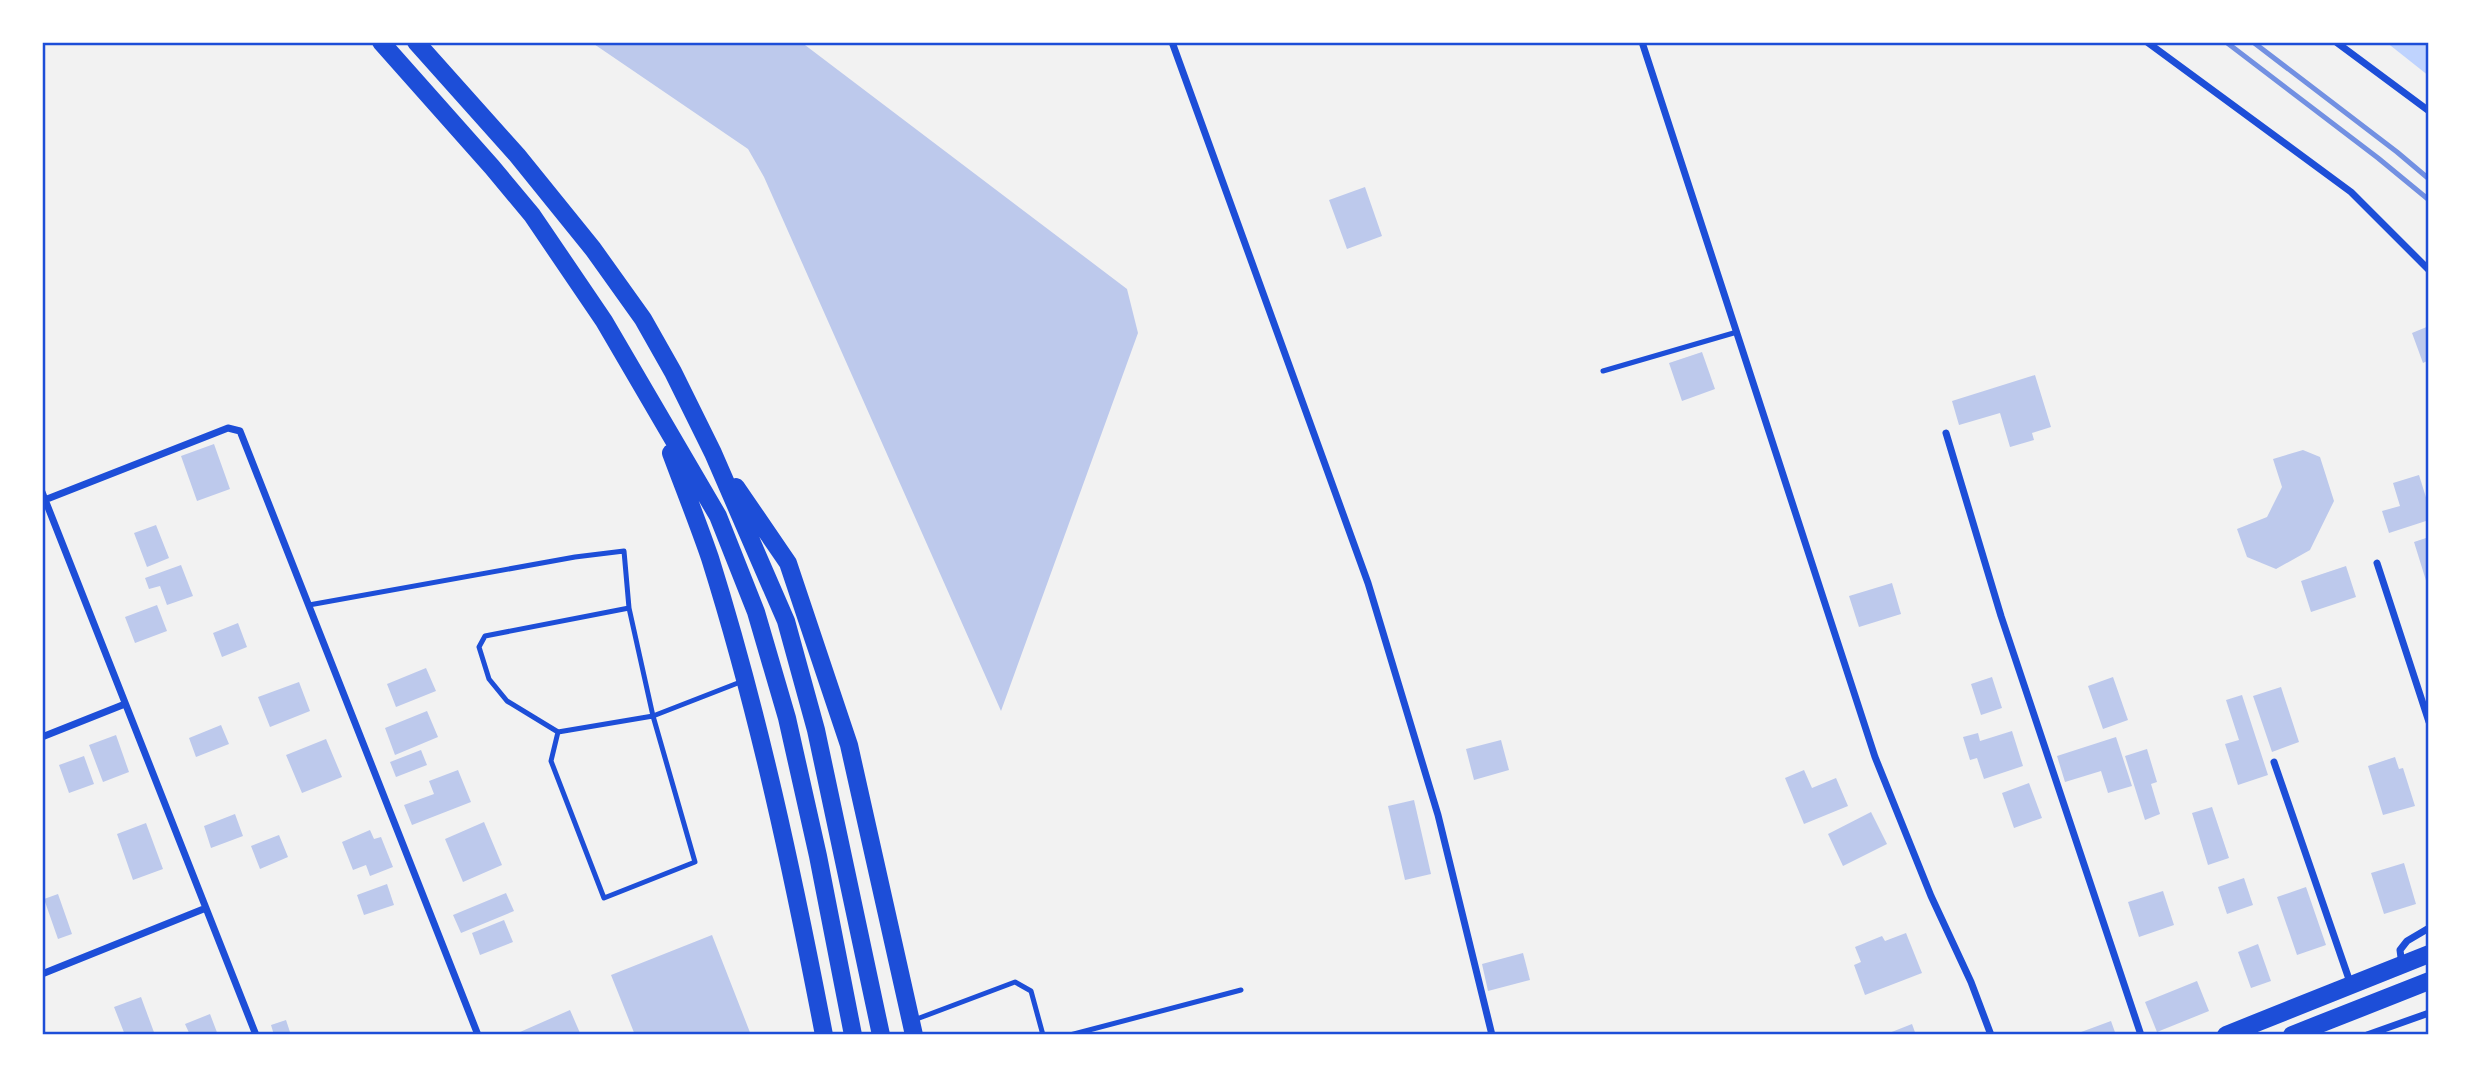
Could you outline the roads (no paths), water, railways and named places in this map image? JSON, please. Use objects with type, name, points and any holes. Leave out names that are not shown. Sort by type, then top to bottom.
[{"type":"main road","points":[[381,42],[532,215],[604,321],[718,516],[756,612],[787,718],[818,856],[853,1035]]},
{"type":"main road","points":[[416,42],[517,155],[593,249],[643,319],[713,453],[786,621],[817,730],[881,1035]]},
{"type":"main road","points":[[657,414],[709,556],[746,680],[782,834],[824,1035]]},
{"type":"main road","points":[[713,453],[788,563],[849,745],[912,1028]]},
{"type":"main road","points":[[2226,1035],[2429,954]]},
{"type":"main road","points":[[2294,1035],[2429,981]]},
{"type":"street","points":[[1172,42],[1368,583],[1438,815],[1492,1035]]},
{"type":"street","points":[[1642,42],[1875,757],[1931,896],[1971,982],[1990,1035]]},
{"type":"street","points":[[2147,42],[2351,192],[2429,270]]},
{"type":"street","points":[[2336,42],[2429,111]]},
{"type":"street","points":[[256,1035],[43,498],[228,428],[234,428],[243,436],[478,1035]]},
{"type":"street","points":[[1946,433],[2001,616],[2141,1035]]},
{"type":"street","points":[[2377,563],[2429,722]]},
{"type":"street","points":[[42,737],[125,704]]},
{"type":"street","points":[[2274,762],[2351,985]]},
{"type":"street","points":[[42,974],[206,908]]},
{"type":"street","points":[[2402,965],[2400,950],[2407,941],[2429,928]]},
{"type":"street","points":[[2368,1035],[2429,1013]]},
{"type":"lane","points":[[1603,372],[1737,332]]},
{"type":"lane","points":[[309,605],[575,557],[624,551],[629,608],[653,716],[695,862],[604,898],[551,761],[558,732]]},
{"type":"lane","points":[[629,608],[485,636],[478,647],[489,680],[507,701],[558,732],[653,716],[746,680]]},
{"type":"lane","points":[[912,1028],[1015,982],[1031,991],[1043,1035]]},
{"type":"lane","points":[[1070,1035],[1241,990]]},
{"type":"water","points":[[2386,42],[2429,42],[2429,76]]},
{"type":"railway","points":[[2226,42],[2429,200]]},
{"type":"railway","points":[[2253,42],[2429,179]]}]
